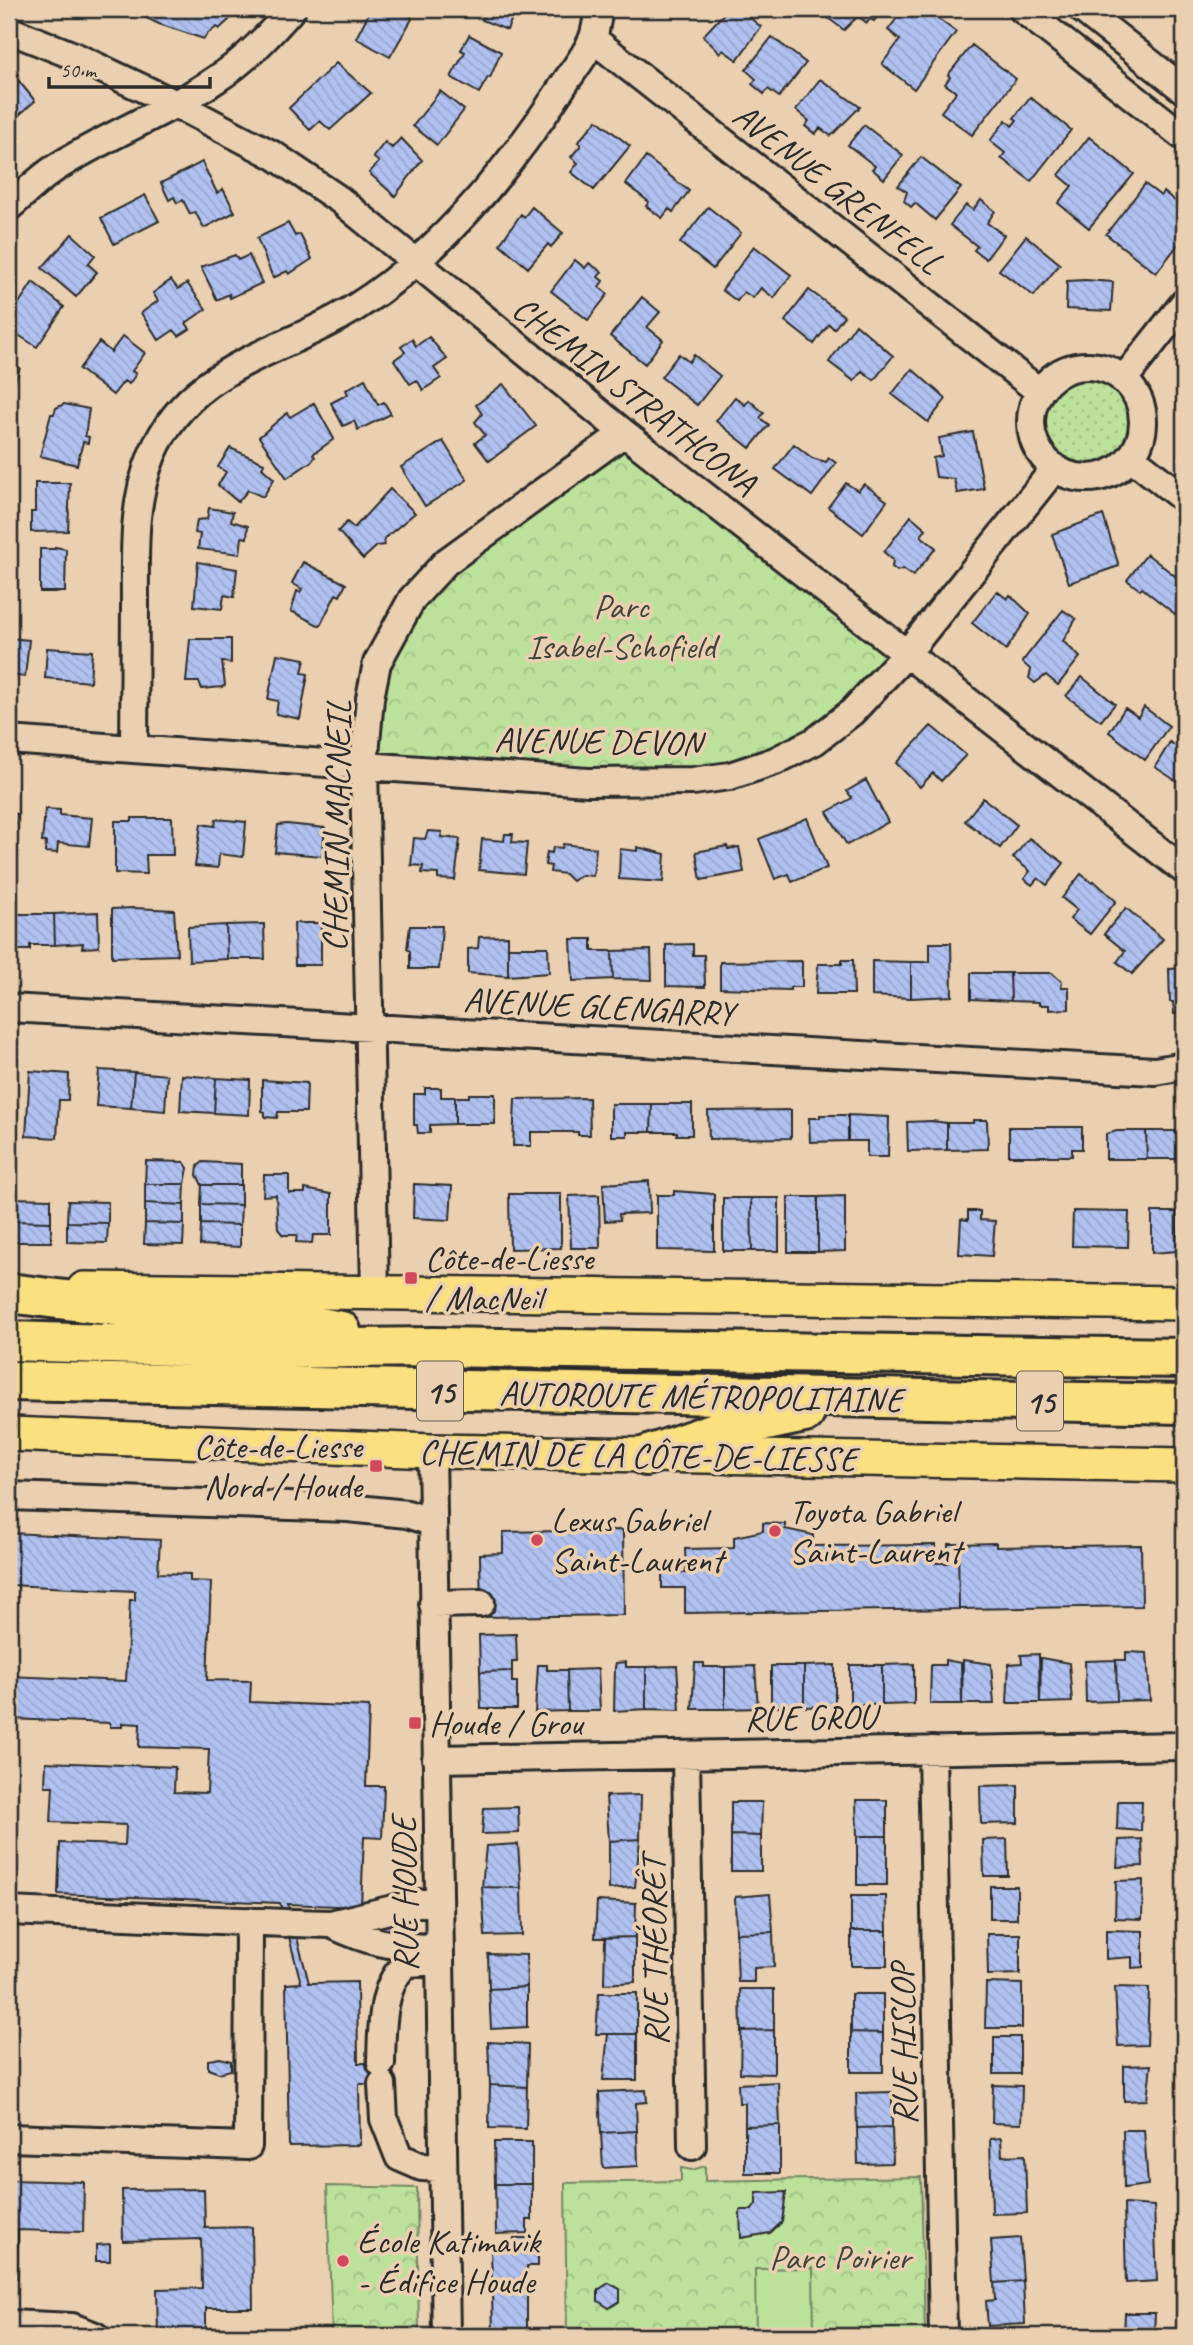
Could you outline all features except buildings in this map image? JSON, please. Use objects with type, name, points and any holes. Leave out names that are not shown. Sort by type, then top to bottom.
[{"type":"highway","points":[[9,1292],[155,1311],[269,1318],[433,1347]]},
{"type":"highway","name":"AUTOROUTE MÉTROPOLITAINE","points":[[9,1341],[269,1349],[433,1347],[1184,1358]]},
{"type":"highway","name":"AUTOROUTE MÉTROPOLITAINE","points":[[9,1381],[1184,1404]]},
{"type":"highway","points":[[646,1456],[718,1431],[872,1398]]},
{"type":"main road","points":[[9,1292],[194,1288],[1184,1303]]},
{"type":"main road","name":"CHEMIN DE LA CÔTE-DE-LIESSE","points":[[9,1434],[432,1451],[1184,1465]]},
{"type":"street","points":[[9,207],[51,170],[107,138],[176,104],[220,77],[266,37],[292,9]]},
{"type":"street","points":[[134,749],[135,538],[140,494],[152,455],[172,418],[204,386],[236,365],[319,328],[357,307],[414,264],[499,176],[533,131],[593,39],[599,9]]},
{"type":"street","points":[[1022,9],[1184,137]]},
{"type":"street","points":[[1082,9],[1184,90]]},
{"type":"street","name":"CHEMIN STRATHCONA","points":[[9,30],[72,55],[176,104],[275,156],[340,200],[414,264],[624,433],[1184,870]]},
{"type":"street","name":"AVENUE GRENFELL","points":[[593,39],[1040,393]]},
{"type":"street","points":[[1123,380],[1184,303]]},
{"type":"street","points":[[1080,367],[1101,368],[1123,380],[1134,393],[1142,411],[1142,435],[1131,457],[1119,469],[1090,478],[1066,474],[1055,468],[1038,448],[1032,433],[1031,418],[1040,393],[1056,376],[1080,367]]},
{"type":"street","name":"CHEMIN MACNEIL","points":[[375,1292],[372,1028],[364,766],[377,663],[412,598],[446,562],[624,433]]},
{"type":"street","points":[[1131,457],[1184,499]]},
{"type":"street","name":"AVENUE DEVON","points":[[9,740],[588,782],[693,781],[730,776],[775,761],[815,741],[852,712],[907,653],[1055,468]]},
{"type":"street","name":"AVENUE GLENGARRY","points":[[9,1009],[1155,1071],[1184,1066]]},
{"type":"street","name":"RUE HOUDE","points":[[432,1451],[446,2336]]},
{"type":"street","points":[[9,1496],[348,1508],[407,1514],[432,1522]]},
{"type":"street","points":[[433,1604],[481,1603]]},
{"type":"street","name":"RUE GROU","points":[[436,1759],[1184,1745]]},
{"type":"street","name":"RUE HISLOP","points":[[932,1750],[943,2336]]},
{"type":"street","name":"RUE THÉORÊT","points":[[686,1755],[692,2146]]},
{"type":"street","points":[[9,1911],[331,1924],[418,1903],[439,1903]]},
{"type":"street","points":[[9,2137],[248,2146],[249,1921]]},
{"type":"street","points":[[331,1924],[365,1940],[440,1955]]},
{"type":"street","points":[[440,1955],[408,1963],[395,1977],[380,2034],[384,2119],[399,2157],[422,2167],[443,2168]]},
{"type":"street","points":[[9,2324],[72,2327],[95,2336]]},
{"type":"green space","points":[[1087,366],[1108,371],[1126,383],[1138,401],[1143,422],[1138,443],[1126,461],[1108,473],[1087,478],[1066,473],[1048,461],[1036,443],[1031,422],[1036,401],[1048,383],[1066,371]]},
{"type":"green space","name":"Parc Isabel-Schofield","points":[[624,433],[907,653],[852,712],[730,776],[364,766],[370,698],[412,599]]},
{"type":"green space","name":"Parc Poirier","points":[[705,2166],[705,2181],[921,2177],[925,2336],[567,2336],[565,2183],[681,2181],[681,2168],[692,2170]]},
{"type":"green space","points":[[327,2186],[417,2188],[419,2336],[332,2336]]},
{"type":"green space","points":[[813,2268],[814,2336],[756,2336],[755,2269]]},
{"type":"place","name":"Côte-de-Liesse / MacNeil","points":[[411,1278]]},
{"type":"place","name":"Côte-de-Liesse Nord / Houde","points":[[376,1466]]},
{"type":"place","name":"Toyota Gabriel Saint-Laurent","points":[[775,1531]]},
{"type":"place","name":"Lexus Gabriel Saint-Laurent","points":[[537,1540]]},
{"type":"place","name":"Houde / Grou","points":[[415,1723]]},
{"type":"place","name":"École Katimavik - Édifice Houde","points":[[343,2261]]}]
